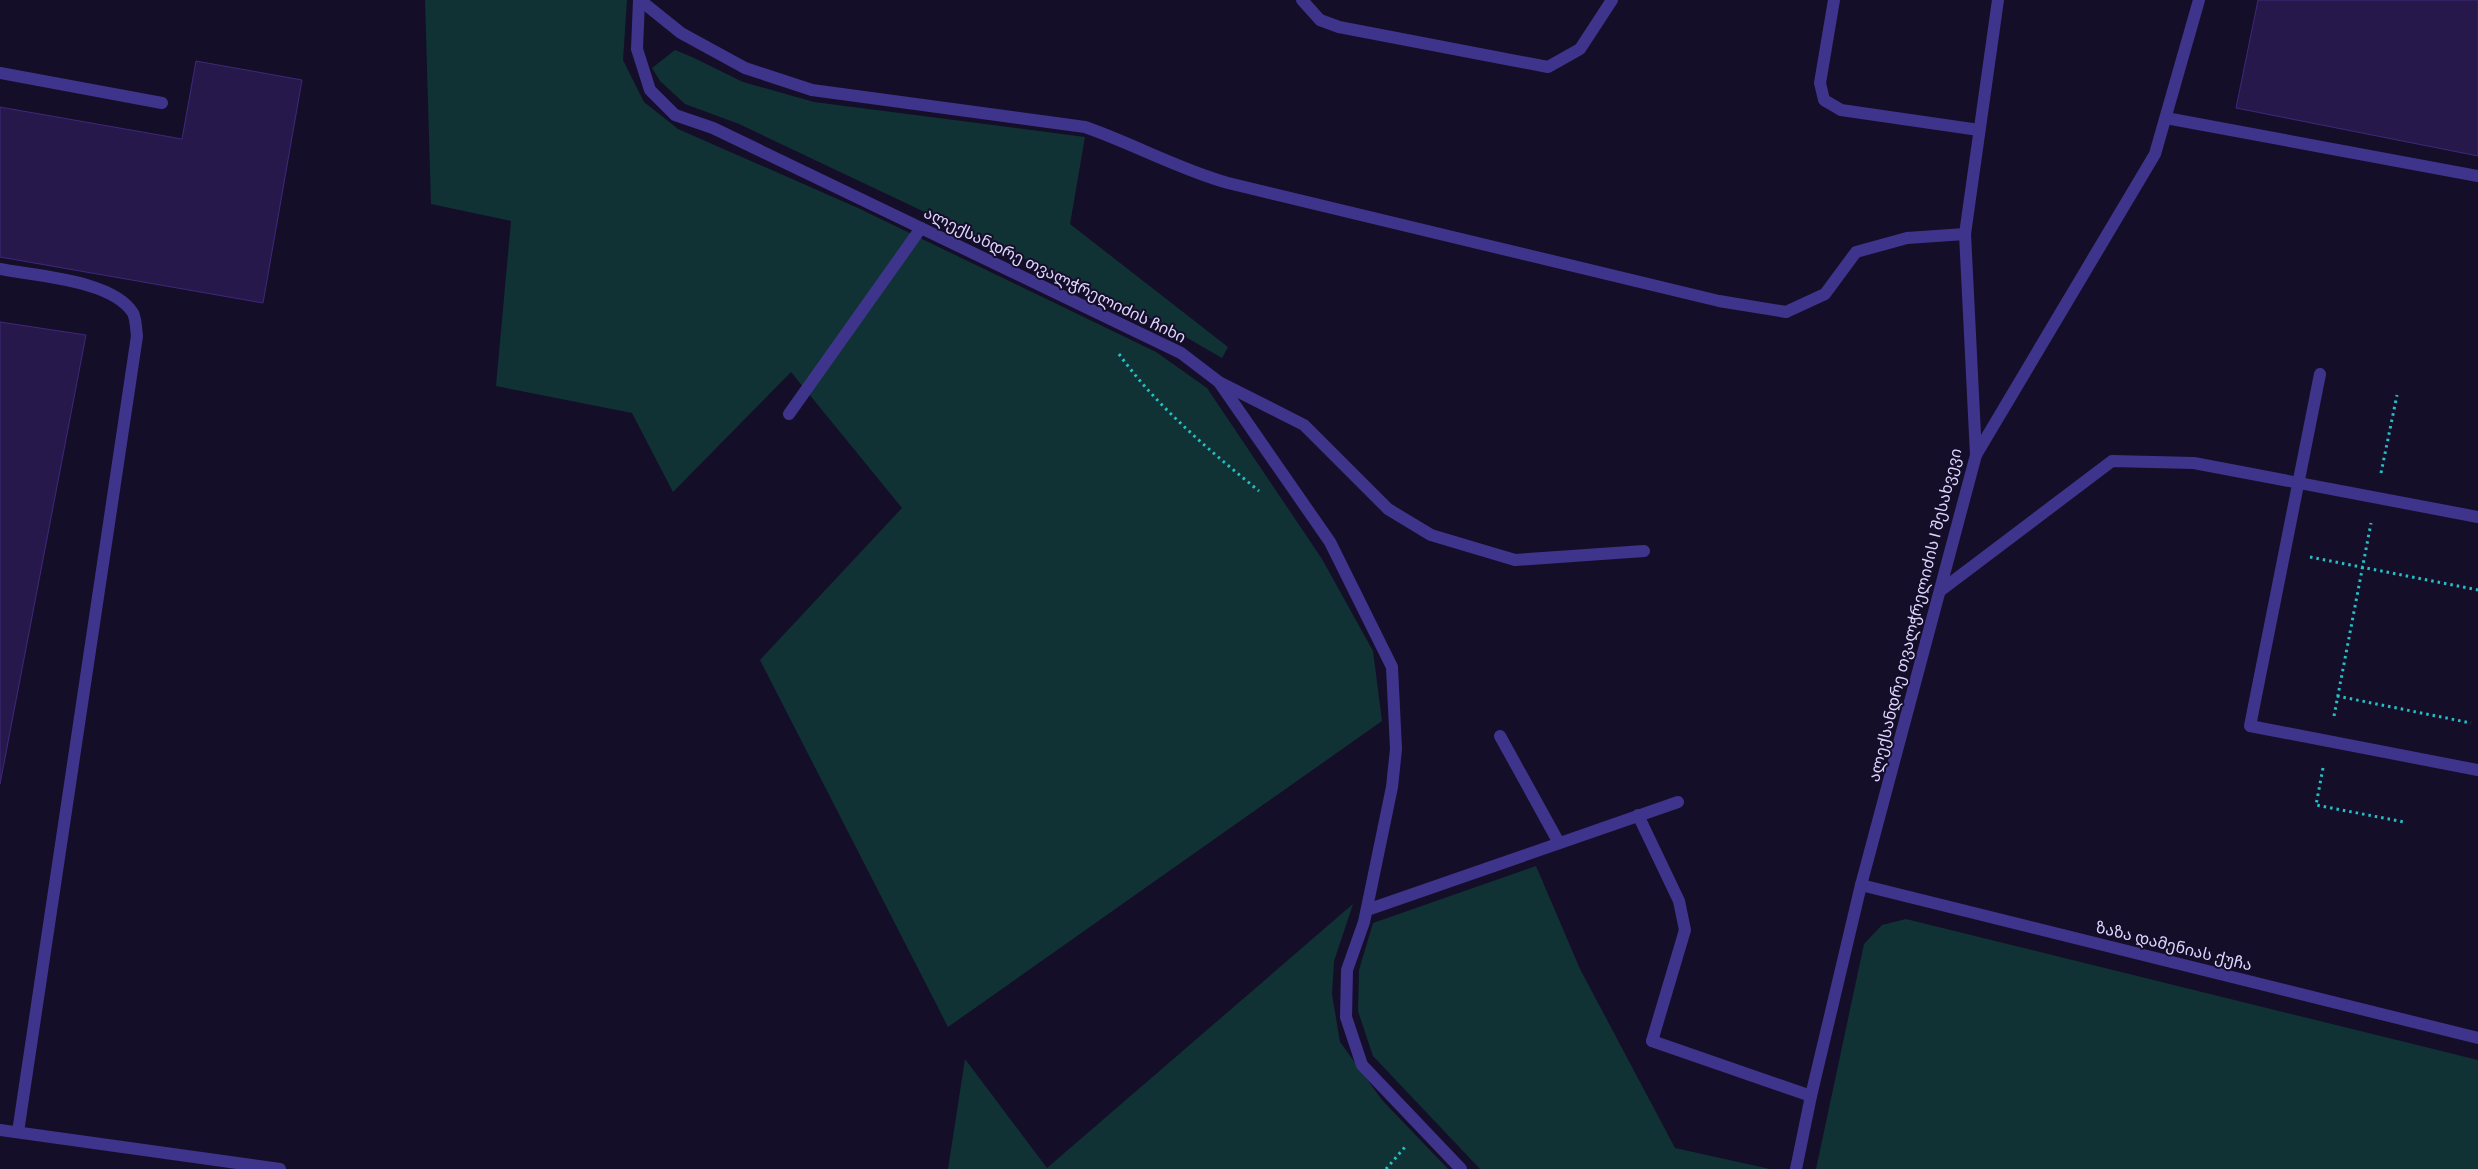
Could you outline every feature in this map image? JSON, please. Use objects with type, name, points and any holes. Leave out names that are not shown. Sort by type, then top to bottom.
[{"type":"street","name":"ალექსანდრე თვალჭრელიძის ჩიხი","points":[[639,0],[637,49],[650,90],[675,114],[713,128],[1181,353],[1219,382],[1330,542],[1392,666],[1396,749],[1392,787],[1367,910],[1348,970],[1346,1017],[1362,1066],[1461,1169]]},
{"type":"street","points":[[639,0],[681,33],[745,68],[812,90],[1085,127],[1123,140],[1199,175],[1228,183],[1720,301],[1786,312],[1826,294],[1856,252],[1907,238],[1965,234]]},
{"type":"street","points":[[1302,0],[1320,20],[1339,27],[1548,67],[1580,48],[1612,0]]},
{"type":"street","points":[[1834,0],[1820,83],[1824,100],[1841,110],[1979,130]]},
{"type":"street","name":"ალექსანდრე თვალჭრელიძის I შესახვევი","points":[[1796,1169],[1811,1096],[1862,885],[1976,455],[1965,234],[1998,0]]},
{"type":"street","points":[[1976,455],[2155,154],[2199,0]]},
{"type":"street","points":[[0,73],[162,103]]},
{"type":"street","points":[[2166,118],[2478,176]]},
{"type":"street","points":[[789,414],[921,228]]},
{"type":"street","points":[[0,269],[101,287],[117,296],[133,314],[137,336],[18,1132]]},
{"type":"street","points":[[2320,374],[2250,726],[2478,770]]},
{"type":"street","points":[[1219,382],[1304,425],[1388,509],[1431,535],[1515,560],[1644,550]]},
{"type":"street","points":[[1940,591],[2112,462],[2194,463],[2478,517]]},
{"type":"street","points":[[1500,736],[1559,842]]},
{"type":"street","points":[[1367,910],[1678,802]]},
{"type":"street","points":[[1638,815],[1679,901],[1685,930],[1652,1041],[1811,1096]]},
{"type":"street","name":"ზაზა დამენიას ქუჩა","points":[[1862,885],[2478,1038]]},
{"type":"street","points":[[0,1130],[280,1169]]},
{"type":"path","points":[[1114,346],[1136,378],[1212,452],[1265,495]]},
{"type":"path","points":[[2397,395],[2316,806],[2404,822]]},
{"type":"path","points":[[2285,552],[2478,590]]},
{"type":"path","points":[[2337,696],[2471,723]]},
{"type":"green space","points":[[425,0],[627,0],[623,60],[644,102],[678,129],[858,208],[1156,352],[1207,388],[1322,559],[1373,651],[1382,721],[948,1027],[760,660],[902,508],[791,372],[673,492],[632,413],[496,386],[511,221],[431,204]]},
{"type":"green space","points":[[675,50],[743,82],[814,102],[1085,137],[1070,224],[1228,347],[1222,358],[1163,324],[739,124],[685,104],[660,81],[652,68]]},
{"type":"green space","points":[[1536,866],[1580,969],[1675,1148],[1770,1169],[1480,1169],[1373,1056],[1358,1011],[1359,970],[1373,923]]},
{"type":"green space","points":[[1353,904],[1334,961],[1332,994],[1340,1042],[1382,1100],[1448,1169],[948,1169],[965,1059],[1047,1168]]},
{"type":"green space","points":[[1906,919],[2478,1060],[2478,1169],[1816,1169],[1864,944],[1882,925]]},
{"type":"building","points":[[2258,0],[2478,0],[2478,156],[2236,108]]},
{"type":"building","points":[[196,61],[302,80],[263,303],[0,257],[0,107],[182,139]]},
{"type":"building","points":[[0,322],[86,335],[0,784]]}]
